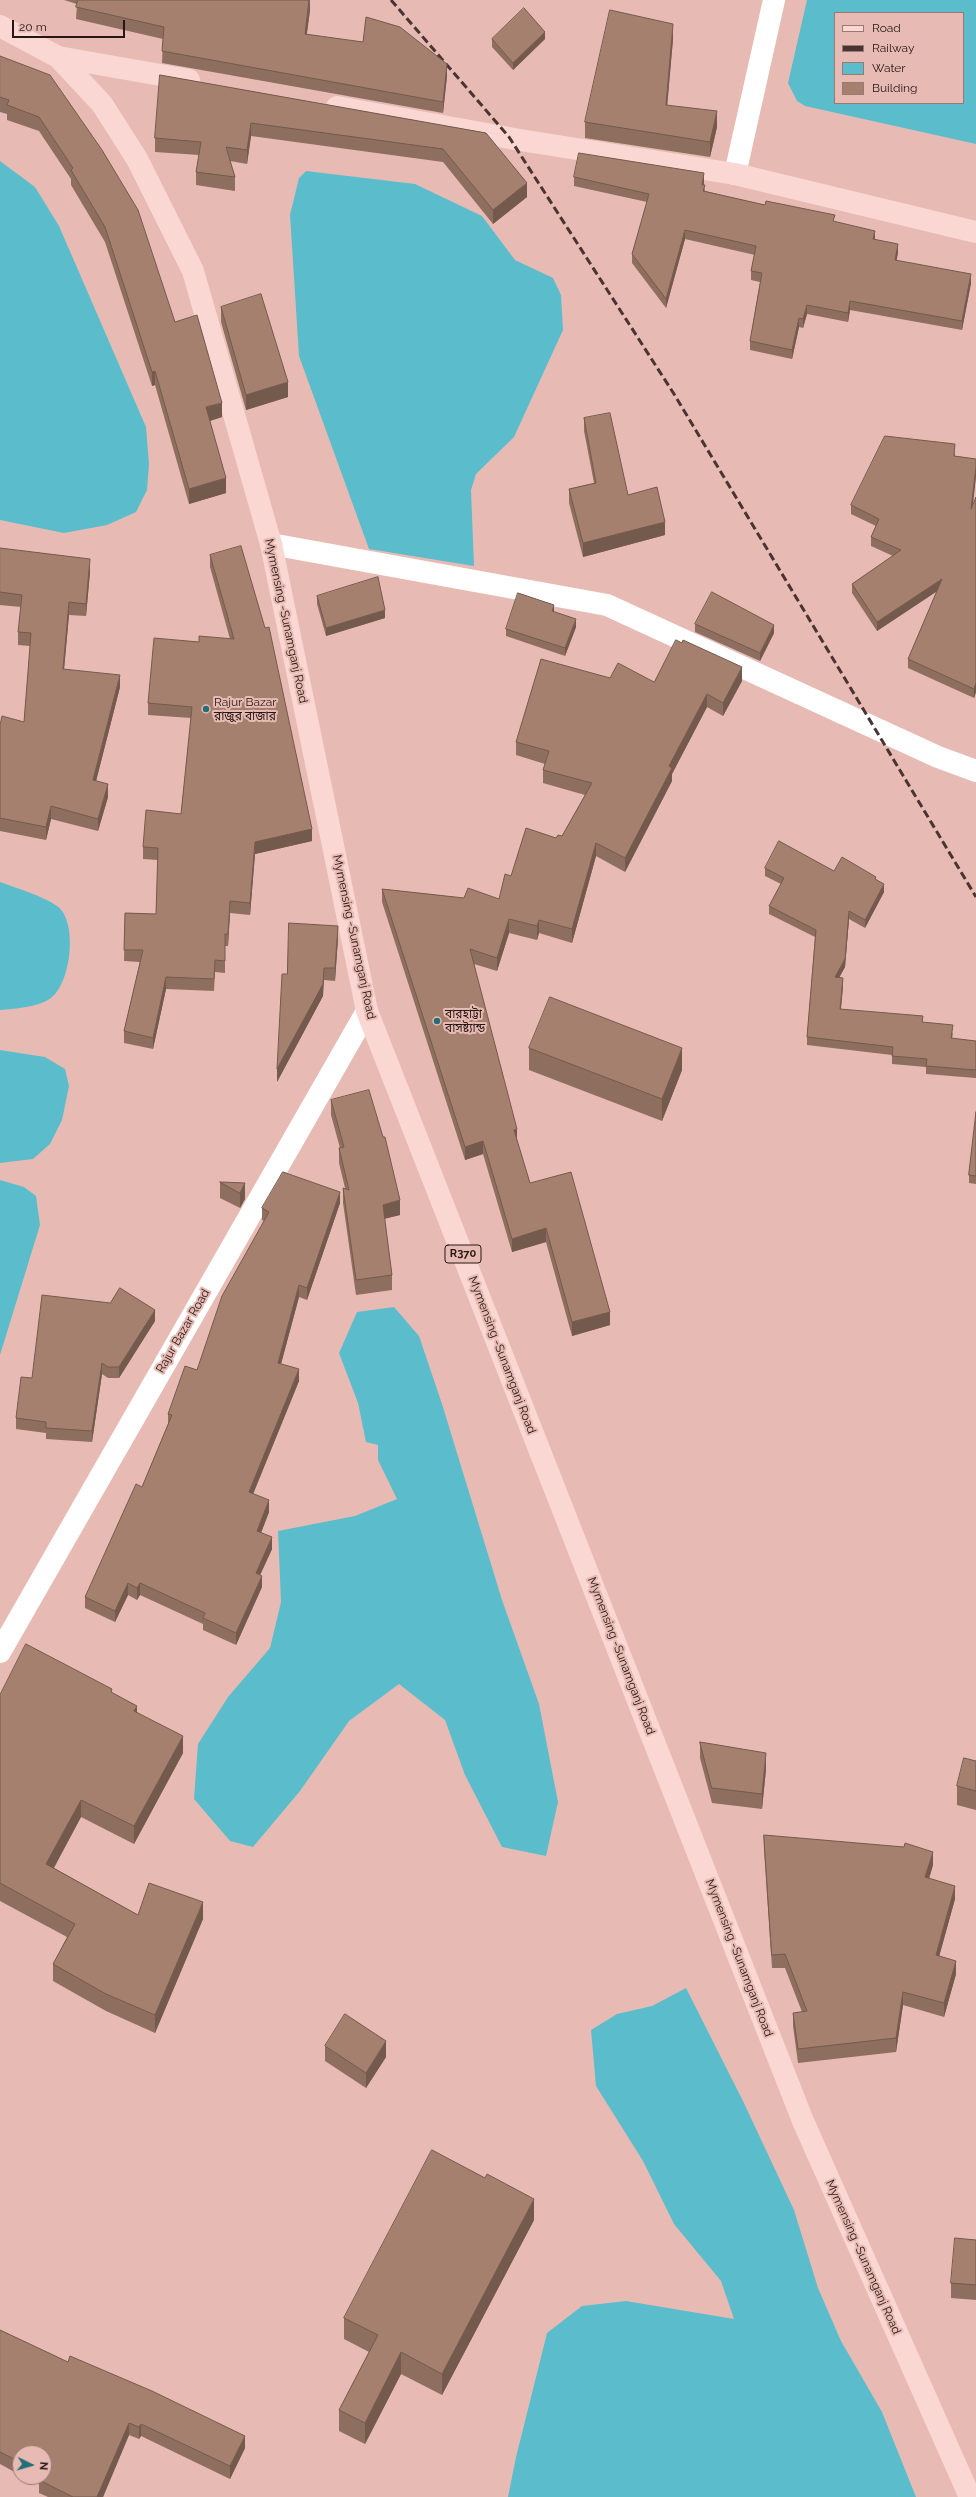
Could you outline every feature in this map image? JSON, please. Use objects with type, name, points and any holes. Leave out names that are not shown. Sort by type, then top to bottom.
[{"type":"main road","name":"Mymensing -Sunamganj Road","points":[[0,26],[58,57],[102,104],[133,153],[192,271],[271,544],[367,1011],[803,2121],[970,2497]]},
{"type":"main road","points":[[58,57],[206,83]]},
{"type":"main road","points":[[315,103],[520,140],[736,174],[976,232]]},
{"type":"street","points":[[736,174],[774,0]]},
{"type":"street","points":[[271,544],[607,605],[938,757],[976,771]]},
{"type":"street","name":"Rajur Bazar Road","points":[[3,1641],[367,1011]]},
{"type":"water","points":[[807,0],[976,0],[976,144],[805,106],[797,101],[788,83]]},
{"type":"water","points":[[0,161],[35,187],[59,226],[146,427],[149,464],[147,490],[136,512],[107,525],[64,533],[0,520]]},
{"type":"water","points":[[306,171],[415,184],[482,216],[515,260],[553,278],[561,295],[563,330],[514,437],[476,474],[471,490],[474,566],[369,549],[299,356],[290,215],[299,178]]},
{"type":"water","points":[[0,882],[37,896],[57,906],[64,914],[68,925],[70,939],[67,969],[56,993],[48,1000],[31,1006],[0,1010]]},
{"type":"water","points":[[0,1050],[45,1057],[65,1069],[69,1086],[62,1120],[50,1144],[33,1159],[0,1163]]},
{"type":"water","points":[[0,1180],[24,1187],[36,1196],[40,1225],[0,1355]]},
{"type":"water","points":[[394,1307],[419,1336],[442,1404],[502,1600],[539,1704],[558,1802],[546,1856],[502,1847],[465,1775],[445,1720],[399,1684],[349,1721],[300,1791],[253,1847],[230,1841],[194,1799],[198,1744],[228,1697],[270,1648],[281,1602],[278,1531],[355,1516],[397,1499],[378,1460],[378,1445],[366,1442],[358,1403],[339,1353],[357,1312]]},
{"type":"water","points":[[686,1988],[743,2101],[794,2210],[818,2288],[841,2341],[882,2412],[916,2497],[508,2497],[516,2457],[547,2333],[582,2306],[626,2301],[734,2319],[721,2281],[674,2224],[643,2161],[596,2086],[591,2030],[617,2014],[652,2006]]},
{"type":"building","points":[[78,0],[309,0],[305,34],[363,42],[366,17],[400,27],[447,64],[443,102],[162,51],[164,27],[76,7]]},
{"type":"building","points":[[524,8],[545,32],[513,63],[492,39]]},
{"type":"building","points":[[610,10],[673,24],[666,105],[717,111],[710,142],[585,122]]},
{"type":"building","points":[[0,56],[50,75],[102,150],[138,210],[175,322],[197,315],[222,403],[206,407],[226,478],[189,489],[155,371],[152,372],[105,227],[71,170],[73,168],[39,117],[7,105],[9,100],[0,97]]},
{"type":"building","points":[[160,75],[486,133],[527,183],[493,210],[443,149],[251,123],[247,150],[226,147],[235,177],[196,172],[201,142],[155,138]]},
{"type":"building","points":[[579,153],[704,173],[702,185],[705,185],[703,191],[765,205],[766,201],[835,215],[833,221],[875,231],[873,239],[898,244],[895,260],[971,274],[962,321],[850,301],[848,313],[807,305],[803,319],[799,318],[792,350],[750,341],[762,273],[751,271],[756,246],[685,230],[666,299],[632,254],[649,194],[574,177]]},
{"type":"building","points":[[261,294],[288,382],[246,395],[221,307]]},
{"type":"building","points":[[610,413],[628,495],[657,487],[665,522],[583,543],[569,489],[596,483],[584,418]]},
{"type":"building","points":[[885,436],[955,444],[954,456],[976,459],[971,509],[976,497],[976,683],[974,689],[908,659],[942,579],[877,622],[852,584],[901,550],[871,537],[879,519],[851,505]]},
{"type":"building","points":[[241,546],[265,628],[269,627],[312,829],[255,842],[250,903],[230,901],[228,934],[225,934],[225,961],[215,960],[214,979],[166,977],[153,1038],[124,1031],[143,950],[124,950],[125,913],[156,914],[158,848],[143,847],[146,810],[181,814],[192,707],[148,703],[154,638],[199,642],[199,636],[234,639],[210,555]]},
{"type":"building","points":[[0,548],[90,559],[86,604],[69,602],[63,669],[120,675],[93,780],[108,784],[98,819],[51,806],[46,827],[0,818],[0,725],[2,716],[24,722],[31,633],[18,632],[22,595],[0,592]]},
{"type":"building","points":[[378,577],[385,610],[326,628],[317,596]]},
{"type":"building","points":[[712,592],[774,625],[760,653],[695,624]]},
{"type":"building","points":[[518,593],[554,605],[552,611],[576,619],[565,648],[506,629]]},
{"type":"building","points":[[676,640],[682,643],[683,640],[742,667],[723,703],[707,694],[669,766],[672,768],[625,858],[596,843],[572,929],[539,920],[537,926],[509,919],[497,958],[470,949],[517,1129],[514,1130],[530,1183],[571,1172],[610,1312],[572,1322],[546,1228],[512,1239],[483,1141],[465,1147],[382,889],[464,898],[468,888],[499,899],[505,874],[511,876],[526,828],[556,838],[558,835],[562,836],[592,783],[543,770],[549,751],[516,742],[541,659],[610,678],[618,663],[654,682]]},
{"type":"building","points":[[779,841],[834,871],[842,857],[876,877],[875,879],[884,884],[865,920],[849,911],[845,959],[835,977],[843,978],[840,1009],[923,1016],[922,1022],[953,1025],[951,1038],[976,1041],[976,1070],[926,1066],[927,1059],[892,1056],[893,1047],[807,1037],[816,930],[769,906],[784,878],[765,868]]},
{"type":"building","points":[[289,923],[338,926],[335,968],[324,968],[323,984],[277,1069],[282,974],[287,974]]},
{"type":"building","points":[[550,997],[682,1048],[662,1099],[529,1048]]},
{"type":"building","points":[[369,1090],[383,1137],[385,1137],[400,1200],[383,1205],[392,1275],[356,1280],[343,1188],[349,1190],[339,1148],[344,1147],[331,1100]]},
{"type":"building","points":[[976,1112],[976,1176],[969,1175]]},
{"type":"building","points":[[283,1172],[340,1192],[307,1288],[299,1285],[278,1363],[299,1369],[249,1492],[269,1500],[257,1531],[272,1537],[256,1573],[262,1576],[236,1633],[203,1618],[205,1613],[140,1583],[137,1588],[128,1583],[115,1611],[85,1597],[136,1484],[142,1487],[172,1415],[168,1414],[185,1366],[197,1370],[222,1296],[269,1212],[262,1208]]},
{"type":"building","points":[[220,1182],[245,1183],[240,1193]]},
{"type":"building","points":[[120,1288],[155,1310],[119,1367],[108,1367],[102,1363],[92,1431],[46,1428],[46,1422],[16,1418],[21,1377],[32,1378],[42,1295],[110,1303]]},
{"type":"building","points":[[26,1644],[112,1689],[111,1692],[137,1706],[134,1711],[183,1736],[134,1826],[81,1800],[46,1864],[138,1915],[149,1883],[203,1902],[155,2015],[106,1994],[53,1964],[75,1924],[0,1883],[0,1695]]},
{"type":"building","points":[[700,1742],[766,1753],[762,1794],[712,1788]]},
{"type":"building","points":[[964,1758],[976,1761],[976,1791],[957,1786]]},
{"type":"building","points":[[764,1835],[904,1847],[905,1843],[933,1852],[925,1877],[955,1886],[936,1955],[956,1961],[944,2003],[903,1992],[896,2038],[798,2049],[793,2013],[807,2011],[785,1954],[772,1955]]},
{"type":"building","points":[[345,2014],[386,2041],[366,2073],[325,2046]]},
{"type":"building","points":[[432,2150],[485,2178],[487,2174],[534,2199],[442,2374],[401,2352],[365,2423],[339,2410],[378,2335],[344,2318]]},
{"type":"building","points":[[955,2238],[976,2240],[976,2285],[951,2283]]},
{"type":"building","points":[[0,2330],[68,2362],[70,2356],[152,2391],[245,2436],[230,2466],[141,2424],[139,2427],[129,2423],[97,2497],[73,2497],[49,2485],[52,2485],[52,2445],[12,2445],[12,2458],[0,2452]]},
{"type":"railway","points":[[391,0],[509,137],[674,394],[976,897]]},
{"type":"place","name":"Rajur Bazar রাজুর বাজার","points":[[206,709]]},
{"type":"place","name":"বারহাট্টা বাসষ্ট্যান্ড","points":[[437,1021]]}]
